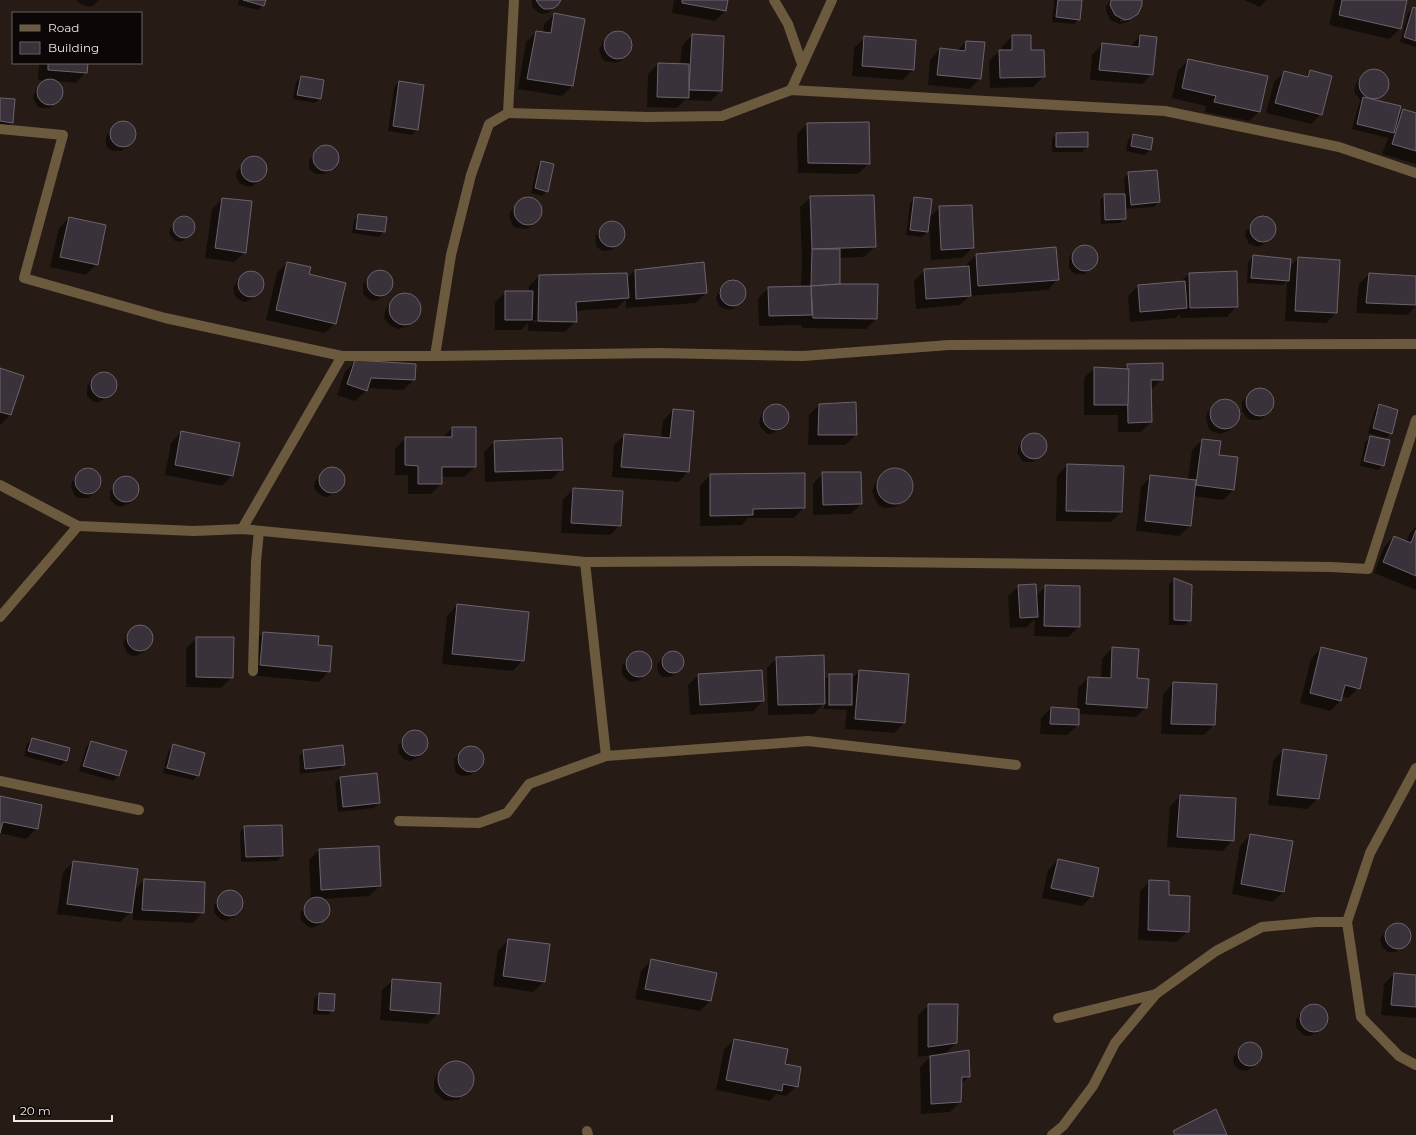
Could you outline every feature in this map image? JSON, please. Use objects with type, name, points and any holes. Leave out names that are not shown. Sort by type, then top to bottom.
[{"type":"street","points":[[508,113],[514,0]]},
{"type":"street","points":[[774,0],[788,24],[802,64]]},
{"type":"street","points":[[791,90],[832,0]]},
{"type":"street","points":[[435,356],[451,255],[471,175],[489,124],[508,113],[647,117],[722,116],[791,90],[1164,111],[1339,147],[1416,173]]},
{"type":"street","points":[[0,129],[63,136],[24,278],[165,318],[342,356],[660,353],[803,356],[949,345],[1416,344]]},
{"type":"street","points":[[242,529],[342,356]]},
{"type":"street","points":[[0,484],[78,526],[194,531],[242,529],[585,562],[811,561],[1331,567],[1368,569],[1416,420]]},
{"type":"street","points":[[0,617],[78,526]]},
{"type":"street","points":[[253,671],[256,562],[259,531]]},
{"type":"street","points":[[585,562],[606,756]]},
{"type":"street","points":[[399,821],[479,823],[507,813],[529,784],[606,756],[808,741],[1016,765]]},
{"type":"street","points":[[1416,768],[1370,853],[1347,922],[1361,1017],[1399,1056],[1416,1065]]},
{"type":"street","points":[[0,781],[139,810]]},
{"type":"street","points":[[1052,1135],[1063,1126],[1093,1086],[1115,1043],[1156,994],[1216,951],[1262,927],[1347,922]]},
{"type":"street","points":[[1058,1018],[1156,994]]},
{"type":"building","points":[[243,0],[266,0],[264,6]]},
{"type":"building","points":[[536,0],[561,0],[554,8],[544,9]]},
{"type":"building","points":[[682,0],[728,0],[726,11],[682,3]]},
{"type":"building","points":[[1058,0],[1082,0],[1080,20],[1056,17]]},
{"type":"building","points":[[1111,0],[1142,0],[1142,5],[1138,14],[1125,20],[1115,15],[1110,5]]},
{"type":"building","points":[[1342,0],[1407,0],[1401,29],[1339,15]]},
{"type":"building","points":[[1413,7],[1416,8],[1416,41],[1404,37]]},
{"type":"building","points":[[554,13],[585,19],[573,86],[527,79],[536,31],[551,33]]},
{"type":"building","points":[[618,31],[628,35],[632,45],[628,55],[618,59],[608,55],[604,45],[608,35]]},
{"type":"building","points":[[692,34],[724,36],[722,91],[689,90]]},
{"type":"building","points":[[1012,35],[1031,35],[1031,50],[1044,50],[1045,77],[1000,78],[999,50],[1012,50]]},
{"type":"building","points":[[1140,35],[1157,37],[1153,75],[1099,70],[1102,43],[1139,47]]},
{"type":"building","points":[[864,36],[916,40],[914,70],[862,66]]},
{"type":"building","points":[[966,41],[985,42],[981,79],[937,75],[940,48],[965,51]]},
{"type":"building","points":[[1188,59],[1268,76],[1260,112],[1214,102],[1216,96],[1182,88]]},
{"type":"building","points":[[658,63],[689,64],[689,98],[657,97]]},
{"type":"building","points":[[48,64],[88,64],[87,73],[48,70]]},
{"type":"building","points":[[1374,69],[1385,73],[1389,84],[1385,95],[1374,99],[1363,95],[1359,84],[1363,73]]},
{"type":"building","points":[[1310,70],[1332,76],[1322,115],[1275,103],[1284,71],[1308,77]]},
{"type":"building","points":[[301,76],[324,80],[321,99],[297,95]]},
{"type":"building","points":[[50,79],[59,83],[63,92],[59,101],[50,105],[41,101],[37,92],[41,83]]},
{"type":"building","points":[[399,81],[424,85],[418,130],[393,126]]},
{"type":"building","points":[[1363,97],[1401,106],[1394,133],[1357,124]]},
{"type":"building","points":[[0,98],[15,99],[13,123],[0,121]]},
{"type":"building","points":[[1403,109],[1416,113],[1416,151],[1392,144]]},
{"type":"building","points":[[123,121],[132,125],[136,134],[132,143],[123,147],[114,143],[110,134],[114,125]]},
{"type":"building","points":[[869,122],[870,164],[808,163],[807,123]]},
{"type":"building","points":[[1088,132],[1088,147],[1056,147],[1056,133]]},
{"type":"building","points":[[1133,134],[1153,138],[1151,150],[1131,146]]},
{"type":"building","points":[[326,145],[335,149],[339,158],[335,167],[326,171],[317,167],[313,158],[317,149]]},
{"type":"building","points":[[254,156],[263,160],[267,169],[263,178],[254,182],[245,178],[241,169],[245,160]]},
{"type":"building","points":[[541,161],[554,164],[548,192],[535,188]]},
{"type":"building","points":[[1157,170],[1160,202],[1131,205],[1128,172]]},
{"type":"building","points":[[1104,194],[1125,194],[1126,219],[1105,220]]},
{"type":"building","points":[[874,195],[876,247],[812,249],[810,196]]},
{"type":"building","points":[[528,197],[538,201],[542,211],[538,221],[528,225],[518,221],[514,211],[518,201]]},
{"type":"building","points":[[914,197],[932,199],[928,232],[910,230]]},
{"type":"building","points":[[222,198],[252,201],[246,253],[215,248]]},
{"type":"building","points":[[972,205],[974,248],[941,250],[939,206]]},
{"type":"building","points":[[358,214],[387,217],[385,232],[356,229]]},
{"type":"building","points":[[184,216],[188,217],[194,223],[194,231],[188,237],[184,238],[180,237],[174,231],[173,227],[174,223],[180,217]]},
{"type":"building","points":[[1263,216],[1272,220],[1276,229],[1272,238],[1263,242],[1254,238],[1250,229],[1254,220]]},
{"type":"building","points":[[69,217],[106,225],[98,265],[60,257]]},
{"type":"building","points":[[612,221],[621,225],[625,234],[621,243],[612,247],[603,243],[599,234],[603,225]]},
{"type":"building","points":[[1085,245],[1094,249],[1098,258],[1094,267],[1085,271],[1076,267],[1072,258],[1076,249]]},
{"type":"building","points":[[1056,247],[1059,280],[978,286],[976,254]]},
{"type":"building","points":[[812,249],[840,249],[840,284],[811,286]]},
{"type":"building","points":[[1253,255],[1291,259],[1289,281],[1251,278]]},
{"type":"building","points":[[1298,257],[1340,260],[1337,313],[1295,311]]},
{"type":"building","points":[[287,262],[311,267],[309,274],[346,283],[336,324],[276,310]]},
{"type":"building","points":[[704,262],[707,293],[636,299],[635,270]]},
{"type":"building","points":[[969,266],[971,296],[926,299],[924,269]]},
{"type":"building","points":[[380,270],[389,274],[393,283],[389,292],[380,296],[371,292],[367,283],[371,274]]},
{"type":"building","points":[[251,271],[260,275],[264,284],[260,293],[251,297],[242,293],[238,284],[242,275]]},
{"type":"building","points":[[1237,271],[1238,307],[1190,308],[1189,273]]},
{"type":"building","points":[[627,273],[629,298],[576,302],[577,322],[538,321],[539,275]]},
{"type":"building","points":[[1369,273],[1416,276],[1416,305],[1366,303]]},
{"type":"building","points":[[733,280],[742,284],[746,293],[742,302],[733,306],[724,302],[720,293],[724,284]]},
{"type":"building","points":[[1185,281],[1187,308],[1140,312],[1138,285]]},
{"type":"building","points":[[878,284],[877,319],[813,318],[811,286]]},
{"type":"building","points":[[811,286],[812,315],[769,316],[768,287]]},
{"type":"building","points":[[505,291],[533,291],[532,320],[505,320]]},
{"type":"building","points":[[402,293],[408,293],[418,300],[421,309],[420,315],[414,322],[408,325],[402,325],[392,318],[389,312],[389,306],[396,296]]},
{"type":"building","points":[[355,360],[416,364],[415,380],[371,378],[367,391],[347,384]]},
{"type":"building","points":[[1163,363],[1163,380],[1151,380],[1152,422],[1128,423],[1127,364]]},
{"type":"building","points":[[1094,367],[1129,369],[1128,405],[1094,405]]},
{"type":"building","points":[[0,368],[24,376],[11,415],[0,412]]},
{"type":"building","points":[[104,372],[113,376],[117,385],[113,394],[104,398],[95,394],[91,385],[95,376]]},
{"type":"building","points":[[1260,388],[1270,392],[1274,402],[1270,412],[1260,416],[1250,412],[1246,402],[1250,392]]},
{"type":"building","points":[[1225,399],[1231,400],[1239,408],[1239,420],[1231,428],[1225,429],[1219,428],[1211,420],[1210,414],[1211,408],[1219,400]]},
{"type":"building","points":[[856,402],[857,435],[818,435],[819,404]]},
{"type":"building","points":[[776,404],[785,408],[789,417],[785,426],[776,430],[767,426],[763,417],[767,408]]},
{"type":"building","points":[[1379,404],[1398,410],[1392,434],[1373,428]]},
{"type":"building","points":[[673,409],[694,411],[689,472],[621,467],[624,434],[670,438]]},
{"type":"building","points":[[452,427],[476,427],[476,467],[442,467],[442,484],[418,484],[418,466],[405,465],[405,437],[452,437]]},
{"type":"building","points":[[181,431],[240,443],[233,476],[175,465]]},
{"type":"building","points":[[1034,433],[1043,437],[1047,446],[1043,455],[1034,459],[1025,455],[1021,446],[1025,437]]},
{"type":"building","points":[[1370,436],[1390,440],[1384,466],[1364,461]]},
{"type":"building","points":[[562,438],[563,470],[495,472],[494,441]]},
{"type":"building","points":[[1202,439],[1221,441],[1219,455],[1238,457],[1234,490],[1196,485]]},
{"type":"building","points":[[1067,464],[1124,466],[1122,512],[1066,511]]},
{"type":"building","points":[[332,467],[341,471],[345,480],[341,489],[332,493],[323,489],[319,480],[323,471]]},
{"type":"building","points":[[88,468],[97,472],[101,481],[97,490],[88,494],[79,490],[75,481],[79,472]]},
{"type":"building","points":[[899,468],[908,473],[912,479],[912,493],[908,499],[899,504],[891,504],[882,499],[878,493],[877,482],[882,473],[888,469]]},
{"type":"building","points":[[822,472],[861,472],[862,504],[823,505]]},
{"type":"building","points":[[805,473],[805,508],[753,509],[753,515],[710,516],[710,474]]},
{"type":"building","points":[[1150,475],[1196,480],[1191,526],[1145,521]]},
{"type":"building","points":[[126,476],[135,480],[139,489],[135,498],[126,502],[117,498],[113,489],[117,480]]},
{"type":"building","points":[[573,488],[623,491],[621,526],[571,523]]},
{"type":"building","points":[[1416,530],[1416,576],[1383,562],[1394,536],[1411,543]]},
{"type":"building","points":[[1174,578],[1192,585],[1191,621],[1174,620]]},
{"type":"building","points":[[1036,584],[1038,617],[1020,618],[1018,585]]},
{"type":"building","points":[[1045,585],[1080,586],[1080,627],[1044,626]]},
{"type":"building","points":[[457,604],[529,612],[524,661],[452,654]]},
{"type":"building","points":[[140,625],[149,629],[153,638],[149,647],[140,651],[131,647],[127,638],[131,629]]},
{"type":"building","points":[[263,632],[319,636],[318,645],[332,646],[330,672],[260,665]]},
{"type":"building","points":[[196,637],[234,637],[233,678],[196,677]]},
{"type":"building","points":[[1112,647],[1139,649],[1137,678],[1149,679],[1147,708],[1086,704],[1088,677],[1111,678]]},
{"type":"building","points":[[1321,647],[1367,658],[1360,689],[1345,685],[1341,701],[1310,693]]},
{"type":"building","points":[[639,651],[648,655],[652,664],[648,673],[639,677],[630,673],[626,664],[630,655]]},
{"type":"building","points":[[673,651],[681,654],[684,662],[681,670],[673,673],[665,670],[662,662],[665,654]]},
{"type":"building","points":[[824,655],[825,704],[778,705],[776,657]]},
{"type":"building","points":[[762,670],[764,701],[700,705],[698,674]]},
{"type":"building","points":[[859,670],[909,674],[905,723],[855,719]]},
{"type":"building","points":[[829,674],[852,674],[852,705],[829,705]]},
{"type":"building","points":[[1173,682],[1217,684],[1215,725],[1171,724]]},
{"type":"building","points":[[1051,707],[1079,709],[1079,725],[1050,724]]},
{"type":"building","points":[[415,730],[424,734],[428,743],[424,752],[415,756],[406,752],[402,743],[406,734]]},
{"type":"building","points":[[32,738],[70,748],[67,761],[28,751]]},
{"type":"building","points":[[91,741],[127,751],[119,776],[83,766]]},
{"type":"building","points":[[173,744],[205,753],[199,776],[167,768]]},
{"type":"building","points":[[343,745],[345,765],[305,769],[303,750]]},
{"type":"building","points":[[471,746],[480,750],[484,759],[480,768],[471,772],[462,768],[458,759],[462,750]]},
{"type":"building","points":[[1283,749],[1327,755],[1319,799],[1277,795]]},
{"type":"building","points":[[377,773],[380,803],[343,807],[340,777]]},
{"type":"building","points":[[1180,795],[1236,798],[1234,841],[1177,837]]},
{"type":"building","points":[[0,796],[42,805],[38,829],[3,822],[0,833]]},
{"type":"building","points":[[282,825],[283,856],[246,857],[244,826]]},
{"type":"building","points":[[1250,834],[1293,841],[1284,892],[1241,884]]},
{"type":"building","points":[[379,846],[381,886],[321,890],[319,849]]},
{"type":"building","points":[[1058,859],[1099,868],[1093,897],[1051,888]]},
{"type":"building","points":[[73,861],[138,869],[132,913],[67,904]]},
{"type":"building","points":[[144,879],[205,882],[204,913],[142,910]]},
{"type":"building","points":[[1149,880],[1169,881],[1169,895],[1190,896],[1189,932],[1148,930]]},
{"type":"building","points":[[230,890],[239,894],[243,903],[239,912],[230,916],[221,912],[217,903],[221,894]]},
{"type":"building","points":[[317,897],[326,901],[330,910],[326,919],[317,923],[308,919],[304,910],[308,901]]},
{"type":"building","points":[[1398,923],[1407,927],[1411,936],[1407,945],[1398,949],[1389,945],[1385,936],[1389,927]]},
{"type":"building","points":[[508,939],[550,944],[545,982],[503,976]]},
{"type":"building","points":[[651,959],[717,973],[711,1001],[645,989]]},
{"type":"building","points":[[1394,973],[1416,975],[1416,1007],[1391,1005]]},
{"type":"building","points":[[392,979],[441,983],[439,1014],[390,1010]]},
{"type":"building","points":[[319,993],[335,994],[334,1011],[318,1010]]},
{"type":"building","points":[[928,1004],[958,1004],[957,1043],[928,1047]]},
{"type":"building","points":[[1314,1004],[1324,1008],[1328,1018],[1324,1028],[1314,1032],[1304,1028],[1300,1018],[1304,1008]]},
{"type":"building","points":[[734,1039],[788,1049],[785,1064],[801,1067],[798,1087],[783,1084],[782,1091],[726,1080]]},
{"type":"building","points":[[1250,1042],[1259,1045],[1262,1054],[1259,1063],[1250,1066],[1241,1063],[1238,1054],[1241,1045]]},
{"type":"building","points":[[969,1050],[970,1077],[962,1077],[961,1102],[931,1104],[930,1056]]},
{"type":"building","points":[[456,1061],[466,1064],[471,1069],[474,1079],[471,1089],[466,1094],[456,1097],[446,1094],[441,1089],[438,1079],[441,1069],[446,1064]]},
{"type":"building","points":[[1216,1109],[1227,1135],[1175,1135],[1173,1131]]}]
